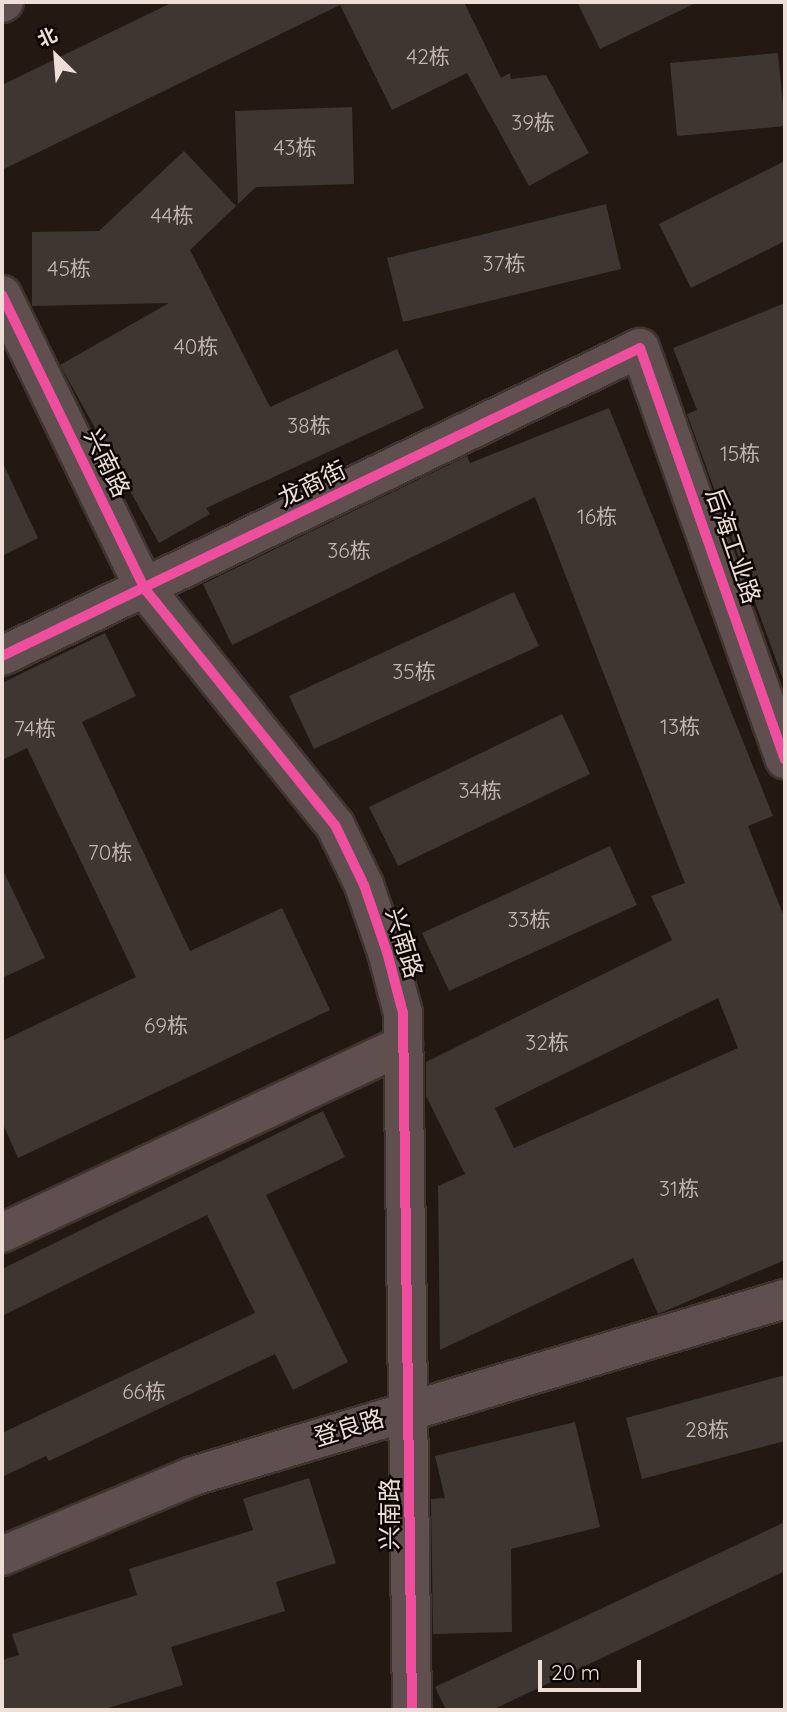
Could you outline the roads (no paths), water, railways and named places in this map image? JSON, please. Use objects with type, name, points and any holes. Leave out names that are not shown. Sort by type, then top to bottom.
[{"type":"street","name":"兴南路","points":[[2,295],[145,589],[335,825],[364,885],[387,952],[403,1013],[411,1409],[412,1710]]},
{"type":"street","name":"龙商街","points":[[2,656],[640,348]]},
{"type":"street","name":"后海工业路","points":[[640,348],[785,759]]},
{"type":"street","points":[[2,1233],[403,1045]]},
{"type":"street","name":"登良路","points":[[2,1556],[193,1476],[785,1299]]}]
